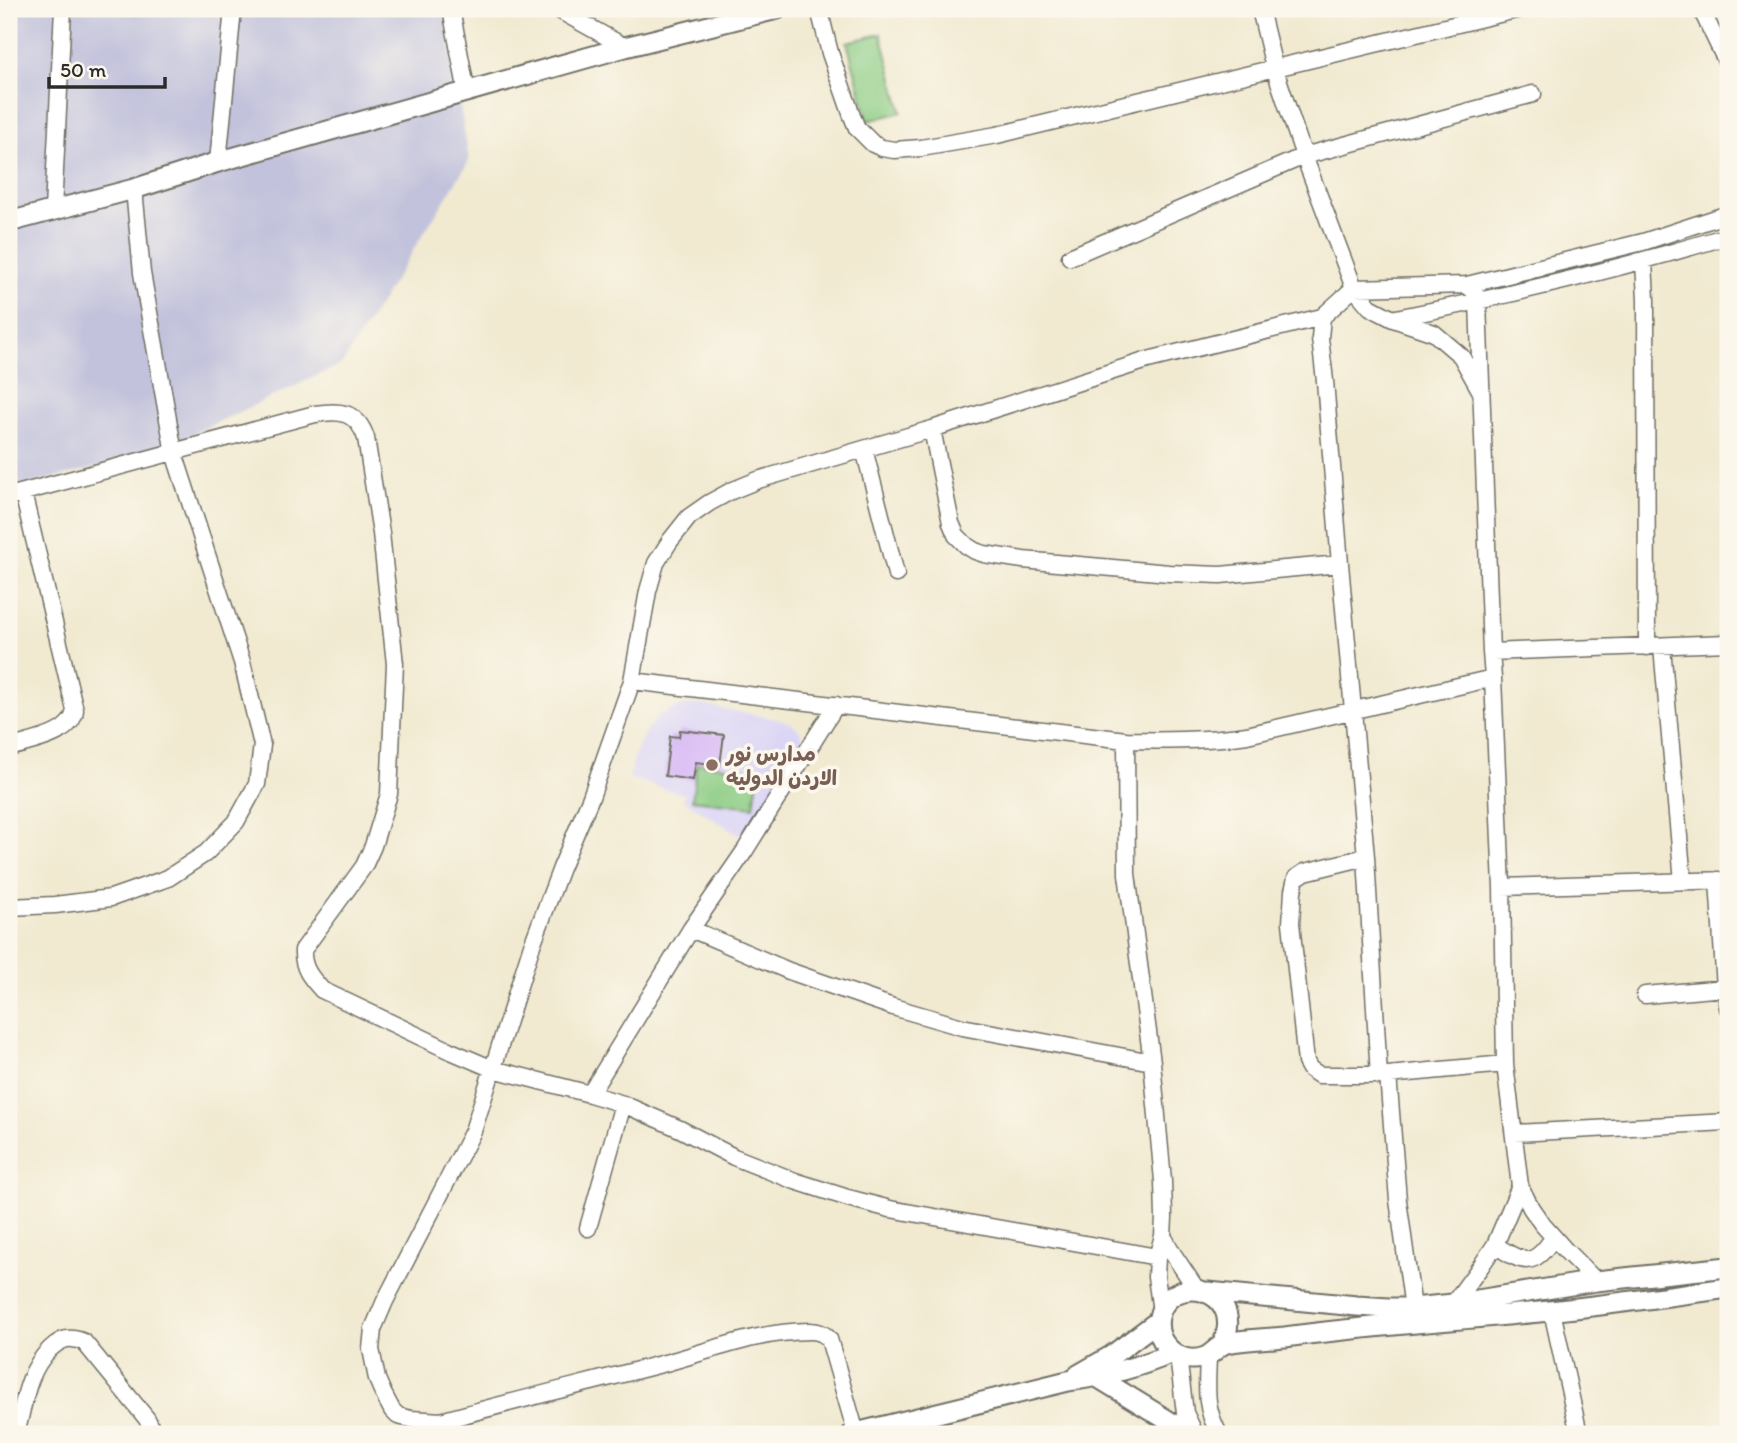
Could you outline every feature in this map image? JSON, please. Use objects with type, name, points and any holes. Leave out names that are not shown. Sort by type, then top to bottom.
[{"type":"street","points":[[53,210],[63,9]]},
{"type":"street","points":[[218,162],[233,9]]},
{"type":"street","points":[[451,9],[467,93]]},
{"type":"street","points":[[557,9],[625,47]]},
{"type":"street","points":[[9,222],[134,189],[218,162],[625,47],[777,9]]},
{"type":"street","points":[[819,9],[830,53],[857,128],[873,144],[894,149],[921,148],[997,135],[1520,9]]},
{"type":"street","points":[[1260,9],[1275,67],[1304,156],[1354,288],[1370,307],[1393,319],[1434,334],[1461,356],[1482,393]]},
{"type":"street","points":[[1701,9],[1728,65]]},
{"type":"street","points":[[1070,257],[1304,156],[1534,94]]},
{"type":"street","points":[[9,907],[111,898],[168,878],[206,853],[236,822],[257,784],[262,745],[242,662],[174,453],[142,273],[134,189]]},
{"type":"street","points":[[1163,1236],[1172,1255],[1201,1291],[1214,1297],[1227,1313],[1227,1334],[1223,1343],[1208,1357],[1193,1360],[1175,1355],[1097,1377],[1068,1381],[854,1434],[828,1339],[826,1335],[813,1331],[733,1342],[672,1361],[441,1421],[411,1419],[398,1416],[392,1410],[377,1379],[371,1349],[373,1329],[385,1301],[472,1131],[531,945],[591,797],[632,681],[648,591],[656,563],[690,517],[709,503],[758,480],[932,429],[1148,360],[1322,317],[1354,288],[1467,285],[1643,242],[1728,214]]},
{"type":"street","points":[[1393,319],[1478,302],[1644,261],[1728,236]]},
{"type":"street","points":[[1644,261],[1655,647],[1683,881]]},
{"type":"street","points":[[1467,285],[1475,292],[1478,302],[1490,652],[1502,887],[1505,1064],[1520,1186],[1531,1208],[1553,1238],[1596,1281]]},
{"type":"street","points":[[1322,317],[1320,338],[1384,1076],[1413,1308]]},
{"type":"street","points":[[9,748],[59,732],[74,717],[75,710],[16,495],[315,414],[342,413],[355,418],[362,426],[366,438],[381,533],[395,664],[389,794],[364,866],[303,950],[308,972],[322,990],[493,1069],[623,1104],[734,1157],[795,1181],[890,1209],[1157,1258]]},
{"type":"street","points":[[932,429],[951,523],[956,535],[967,546],[984,554],[1169,573],[1220,575],[1340,564]]},
{"type":"street","points":[[864,449],[896,574]]},
{"type":"street","points":[[1490,652],[1728,643]]},
{"type":"street","points":[[632,681],[1126,740],[1213,740],[1247,735],[1493,678]]},
{"type":"street","points":[[590,1094],[691,929],[744,852],[836,705]]},
{"type":"street","points":[[1126,740],[1127,874],[1152,1062],[1163,1181],[1163,1236],[1157,1258],[1156,1277],[1161,1339],[1175,1355],[1185,1413],[1193,1434]]},
{"type":"street","points":[[1366,857],[1305,872],[1296,878],[1292,923],[1306,1062],[1310,1069],[1319,1076],[1384,1076],[1505,1064]]},
{"type":"street","points":[[1502,887],[1723,880],[1725,988],[1728,1008]]},
{"type":"street","points":[[691,929],[789,971],[893,1007],[962,1027],[1152,1062]]},
{"type":"street","points":[[1645,995],[1725,988]]},
{"type":"street","points":[[588,1228],[623,1104]]},
{"type":"street","points":[[1514,1133],[1728,1122]]},
{"type":"street","points":[[1453,1304],[1495,1245],[1520,1186]]},
{"type":"street","points":[[1495,1245],[1515,1257],[1532,1259],[1539,1256],[1553,1238]]},
{"type":"street","points":[[1068,1381],[1111,1356],[1159,1316],[1167,1301],[1175,1294],[1186,1291],[1413,1308],[1596,1281],[1728,1267]]},
{"type":"street","points":[[1223,1343],[1552,1311],[1728,1288]]},
{"type":"street","points":[[1552,1311],[1579,1434]]},
{"type":"street","points":[[16,1434],[29,1384],[38,1362],[64,1338],[75,1338],[85,1342],[147,1419],[154,1434]]},
{"type":"street","points":[[1208,1357],[1206,1401],[1219,1434]]},
{"type":"street","points":[[1097,1377],[1193,1434]]},
{"type":"shaded area","points":[[9,9],[444,9],[469,161],[342,364],[147,455],[9,489]]},
{"type":"shaded area","name":"مدارس نور الاردن الدوليه","points":[[689,704],[782,720],[792,724],[804,739],[804,747],[746,839],[683,800],[685,795],[629,778],[646,730],[658,716]]},
{"type":"green space","points":[[881,34],[902,112],[868,121],[847,42]]},
{"type":"green space","points":[[697,763],[759,771],[754,807],[692,800]]},
{"type":"building","points":[[680,730],[724,735],[720,765],[696,762],[693,780],[665,776],[670,736],[679,737]]},
{"type":"place","name":"مدارس نور الاردن الدوليه","points":[[712,765]]}]
